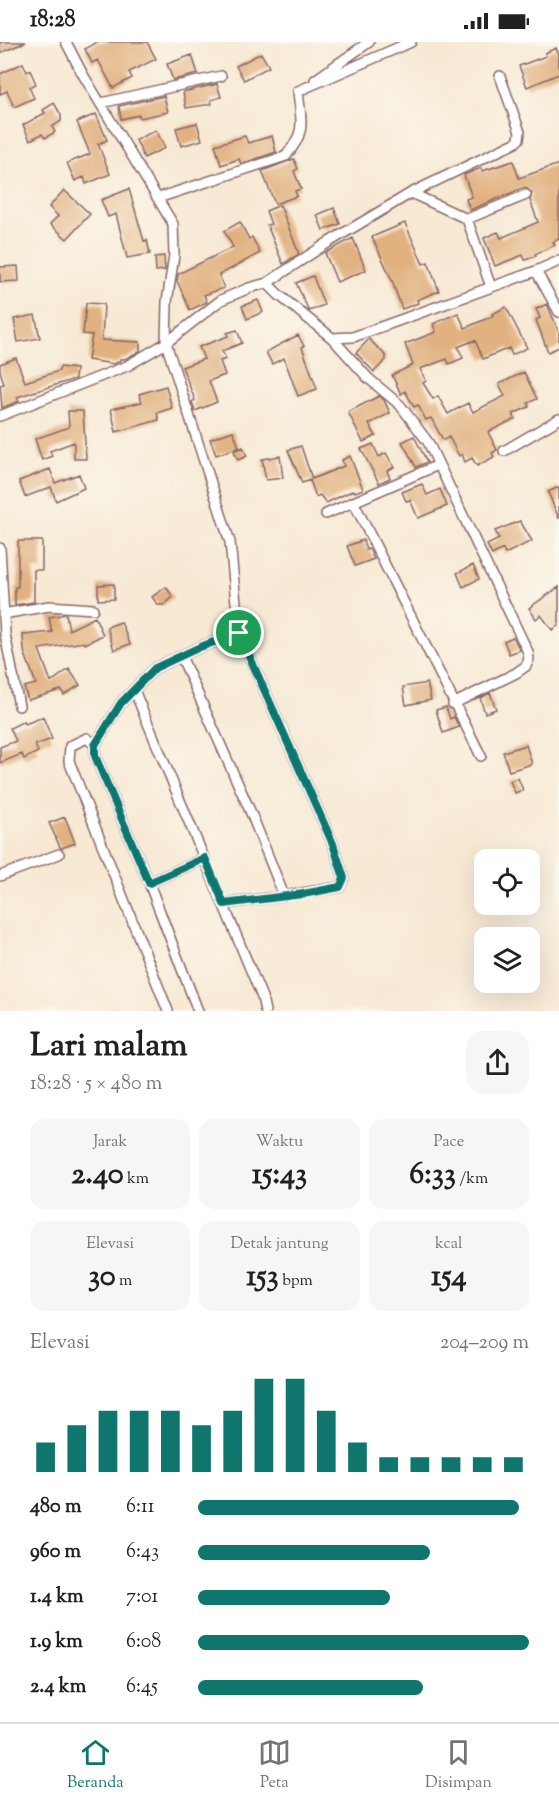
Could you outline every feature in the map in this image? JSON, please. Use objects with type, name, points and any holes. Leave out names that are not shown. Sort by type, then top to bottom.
[{"type":"street","points":[[66,42],[173,224],[174,255],[167,302],[166,343],[230,542],[239,633],[333,844],[344,878],[340,887],[224,904]]},
{"type":"street","points":[[298,91],[369,42]]},
{"type":"street","points":[[298,91],[411,42]]},
{"type":"street","points":[[101,103],[221,76]]},
{"type":"street","points":[[0,416],[127,366],[166,343],[221,300],[267,283],[329,242],[411,193],[519,139],[518,124],[500,76]]},
{"type":"street","points":[[158,198],[286,156],[295,145],[302,129],[298,91]]},
{"type":"street","points":[[411,193],[467,219],[491,287]]},
{"type":"street","points":[[467,219],[526,195]]},
{"type":"street","points":[[332,338],[353,337],[559,261]]},
{"type":"street","points":[[536,271],[559,312]]},
{"type":"street","points":[[267,283],[332,338],[368,378],[400,405],[428,442],[528,652],[529,659],[526,666],[516,673],[453,704]]},
{"type":"street","points":[[504,451],[559,419]]},
{"type":"street","points":[[326,514],[438,465]]},
{"type":"street","points":[[354,502],[481,756]]},
{"type":"street","points":[[0,548],[2,634],[19,706]]},
{"type":"street","points":[[3,614],[49,606],[93,609]]},
{"type":"street","points":[[198,1011],[149,883],[95,756],[95,745],[121,703],[155,668],[200,647],[239,633]]},
{"type":"street","points":[[181,656],[251,813],[284,896]]},
{"type":"street","points":[[134,690],[262,997],[265,1011]]},
{"type":"street","points":[[95,745],[87,738],[70,746],[69,761],[168,1011]]},
{"type":"street","points":[[0,876],[58,854]]},
{"type":"street","points":[[149,883],[205,858]]},
{"type":"building","points":[[0,42],[26,42],[0,53]]},
{"type":"building","points":[[97,42],[147,42],[156,59],[129,72],[132,78],[113,88],[98,60],[92,63],[85,49]]},
{"type":"building","points":[[556,48],[559,54],[559,74],[527,87],[519,66],[546,56],[545,53]]},
{"type":"building","points":[[261,53],[269,67],[244,80],[236,66]]},
{"type":"building","points":[[192,55],[198,74],[173,80],[167,64]]},
{"type":"building","points":[[23,63],[27,72],[30,70],[36,84],[29,87],[34,98],[14,107],[7,91],[0,94],[0,74]]},
{"type":"building","points":[[217,84],[221,97],[211,100],[212,104],[186,108],[183,92]]},
{"type":"building","points":[[164,96],[168,112],[140,118],[139,115],[121,119],[119,106]]},
{"type":"building","points":[[54,103],[61,115],[61,121],[52,127],[55,132],[45,138],[42,134],[30,140],[23,125],[45,113],[43,110]]},
{"type":"building","points":[[96,114],[107,140],[98,144],[110,174],[86,184],[84,177],[75,181],[67,163],[90,154],[77,122]]},
{"type":"building","points":[[197,123],[202,140],[181,146],[176,128]]},
{"type":"building","points":[[156,130],[165,148],[144,158],[136,140]]},
{"type":"building","points":[[245,136],[248,143],[272,136],[276,152],[241,164],[239,159],[221,165],[215,145]]},
{"type":"building","points":[[294,159],[298,169],[294,171],[301,189],[295,191],[297,196],[275,204],[262,171]]},
{"type":"building","points":[[513,161],[519,178],[559,164],[559,239],[553,242],[555,245],[535,254],[536,256],[525,260],[523,255],[495,266],[484,238],[498,232],[501,238],[538,222],[530,200],[532,193],[525,187],[470,210],[466,199],[472,197],[464,175],[481,168],[482,171]]},
{"type":"building","points":[[129,189],[150,254],[127,258],[116,214],[108,217],[101,200]]},
{"type":"building","points":[[64,190],[90,214],[67,239],[50,224],[58,216],[49,207]]},
{"type":"building","points":[[280,205],[299,254],[283,264],[267,225],[271,224],[266,211]]},
{"type":"building","points":[[334,208],[340,224],[323,230],[317,215]]},
{"type":"building","points":[[240,222],[249,239],[252,237],[260,253],[219,275],[224,288],[204,295],[207,302],[190,310],[177,281],[178,274],[233,247],[224,231]]},
{"type":"building","points":[[405,223],[423,264],[428,262],[439,291],[402,309],[372,237]]},
{"type":"building","points":[[353,238],[366,270],[337,282],[325,253]]},
{"type":"building","points":[[164,256],[165,270],[156,271],[155,257]]},
{"type":"building","points":[[18,266],[19,281],[0,282],[0,267]]},
{"type":"building","points":[[313,276],[324,305],[309,311],[296,283]]},
{"type":"building","points":[[258,300],[263,312],[247,319],[242,306]]},
{"type":"building","points":[[86,303],[104,304],[102,340],[140,342],[140,351],[114,364],[88,360],[92,335],[83,334]]},
{"type":"building","points":[[547,304],[559,332],[559,347],[548,352],[536,320],[540,318],[536,309]]},
{"type":"building","points":[[506,307],[527,348],[512,355],[509,348],[483,359],[475,340],[458,347],[463,358],[449,364],[447,359],[420,369],[426,381],[423,383],[433,399],[438,396],[448,414],[468,403],[473,412],[505,396],[499,384],[524,372],[537,399],[528,403],[529,407],[513,414],[515,419],[488,432],[497,450],[492,453],[494,457],[477,466],[472,458],[465,462],[462,454],[459,456],[449,437],[443,440],[431,418],[426,420],[418,405],[414,407],[405,391],[401,394],[392,375],[413,365],[405,344],[436,332],[433,324],[458,313],[465,328],[493,316],[492,314]]},
{"type":"building","points":[[35,315],[40,338],[18,342],[14,319]]},
{"type":"building","points":[[237,330],[242,343],[222,351],[226,359],[220,361],[225,375],[209,381],[217,402],[195,411],[192,402],[195,400],[182,367],[204,359],[199,347],[228,336],[227,333]]},
{"type":"building","points":[[298,335],[304,346],[302,347],[317,389],[298,396],[284,358],[272,364],[266,352]]},
{"type":"building","points":[[369,339],[386,356],[386,360],[374,372],[356,353]]},
{"type":"building","points":[[16,358],[25,382],[59,371],[60,367],[76,369],[75,379],[17,397],[19,401],[2,408],[0,385],[4,384],[0,364]]},
{"type":"building","points":[[166,386],[172,408],[157,413],[159,420],[116,432],[111,409],[142,402],[139,394]]},
{"type":"building","points":[[379,396],[384,400],[390,413],[369,424],[376,436],[363,442],[348,412]]},
{"type":"building","points":[[68,411],[83,411],[86,459],[74,459],[74,442],[50,451],[52,456],[42,460],[35,439],[69,427]]},
{"type":"building","points":[[233,431],[239,447],[216,455],[210,439]]},
{"type":"building","points":[[414,436],[427,462],[416,467],[402,442]]},
{"type":"building","points":[[373,444],[379,457],[386,453],[394,467],[387,471],[390,478],[379,483],[361,449]]},
{"type":"building","points":[[301,446],[312,479],[344,466],[342,460],[350,456],[363,489],[355,492],[354,490],[326,503],[320,495],[316,497],[310,480],[302,483],[288,450]]},
{"type":"building","points":[[243,447],[247,456],[238,460],[234,451]]},
{"type":"building","points":[[280,456],[283,478],[266,480],[262,459]]},
{"type":"building","points":[[50,469],[55,483],[79,474],[84,488],[56,501],[51,487],[25,497],[19,481]]},
{"type":"building","points":[[422,484],[427,495],[440,489],[447,506],[418,518],[410,500],[406,501],[402,492]]},
{"type":"building","points":[[559,487],[559,519],[548,492]]},
{"type":"building","points":[[520,521],[532,541],[505,554],[503,549],[492,555],[487,545],[499,539],[495,531]]},
{"type":"building","points":[[363,540],[366,550],[369,549],[374,559],[355,566],[347,546]]},
{"type":"building","points":[[18,541],[42,541],[42,570],[34,570],[34,602],[15,605],[15,587],[18,587]]},
{"type":"building","points":[[473,565],[479,579],[463,587],[457,573]]},
{"type":"building","points":[[114,584],[114,599],[98,600],[98,585]]},
{"type":"building","points":[[166,587],[173,597],[164,605],[158,605],[152,597]]},
{"type":"building","points":[[559,587],[559,625],[552,630],[541,615],[536,619],[529,608]]},
{"type":"building","points":[[66,614],[69,630],[95,617],[103,635],[85,644],[84,642],[39,649],[51,682],[69,669],[80,685],[64,695],[61,690],[28,700],[24,687],[36,684],[24,651],[23,635],[52,632],[49,617]]},
{"type":"building","points":[[121,622],[130,644],[114,650],[107,627]]},
{"type":"building","points":[[513,637],[520,650],[509,654],[504,641]]},
{"type":"building","points":[[427,683],[431,700],[406,705],[403,687]]},
{"type":"building","points":[[490,693],[496,709],[485,713],[480,698]]},
{"type":"building","points":[[446,707],[450,719],[454,717],[459,727],[443,733],[436,710]]},
{"type":"building","points":[[43,717],[52,739],[35,745],[38,752],[24,759],[22,754],[0,763],[0,747],[16,741],[10,728],[24,721],[25,724]]},
{"type":"building","points":[[526,745],[532,764],[509,771],[503,752]]},
{"type":"building","points":[[518,778],[523,790],[515,793],[510,781]]},
{"type":"building","points":[[65,817],[75,843],[62,848],[49,823]]},
{"type":"route","points":[[239,633],[333,844],[344,878],[340,887],[224,904],[205,858],[149,883],[95,756],[95,745],[121,703],[155,668],[200,647],[239,633]]}]
